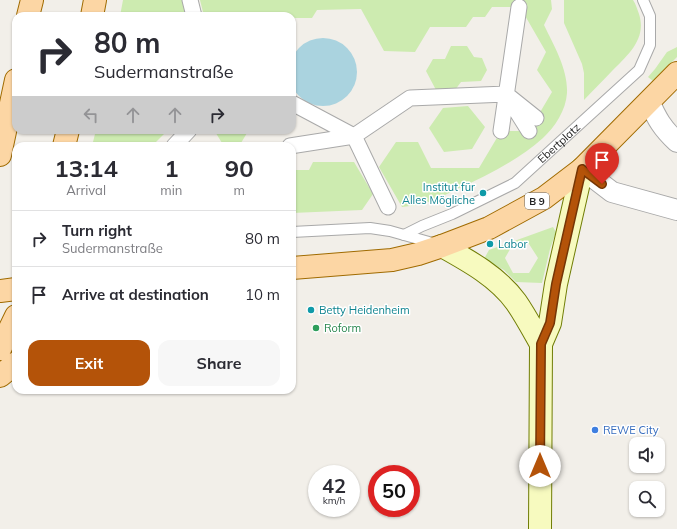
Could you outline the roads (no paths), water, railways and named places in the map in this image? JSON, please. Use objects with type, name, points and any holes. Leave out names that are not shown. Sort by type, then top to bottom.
[{"type":"main road","points":[[29,12],[32,0]]},
{"type":"main road","points":[[93,12],[95,0]]},
{"type":"main road","name":"B 9","points":[[442,246],[489,228],[537,202],[582,169],[677,73]]},
{"type":"main road","points":[[0,155],[12,100]]},
{"type":"main road","points":[[6,130],[12,145]]},
{"type":"main road","points":[[540,529],[541,344],[550,323],[556,284],[582,169]]},
{"type":"main road","points":[[296,268],[392,260],[418,254],[442,246],[472,262],[494,279],[516,301],[541,344]]},
{"type":"main road","points":[[0,291],[12,290]]},
{"type":"main road","points":[[0,349],[12,324]]},
{"type":"main road","points":[[0,376],[12,366]]},
{"type":"street","points":[[190,0],[193,12]]},
{"type":"street","points":[[501,132],[520,7]]},
{"type":"street","points":[[506,94],[529,131]]},
{"type":"street","points":[[296,145],[354,136],[410,98],[506,94],[536,118]]},
{"type":"street","points":[[648,101],[658,121],[667,133],[677,142]]},
{"type":"street","points":[[296,105],[354,136],[388,207]]},
{"type":"street","points":[[178,142],[185,134]]},
{"type":"street","points":[[582,169],[612,192],[646,200],[677,210]]},
{"type":"lane","name":"Ebertplatz","points":[[404,235],[452,214],[515,183],[639,70],[650,45],[650,16],[643,0]]},
{"type":"lane","points":[[296,232],[370,228],[404,235],[442,246]]},
{"type":"water","points":[[323,38],[342,44],[351,53],[356,65],[356,79],[351,91],[342,100],[336,103],[323,106],[316,105],[304,100],[296,92],[296,52],[304,44],[310,41]]},
{"type":"place","name":"Institut für Alles Mögliche","points":[[483,193]]},
{"type":"place","name":"Labor","points":[[490,244]]},
{"type":"place","name":"Betty Heidenheim","points":[[311,310]]},
{"type":"place","name":"Roform","points":[[316,328]]},
{"type":"place","name":"REWE City","points":[[595,430]]}]
